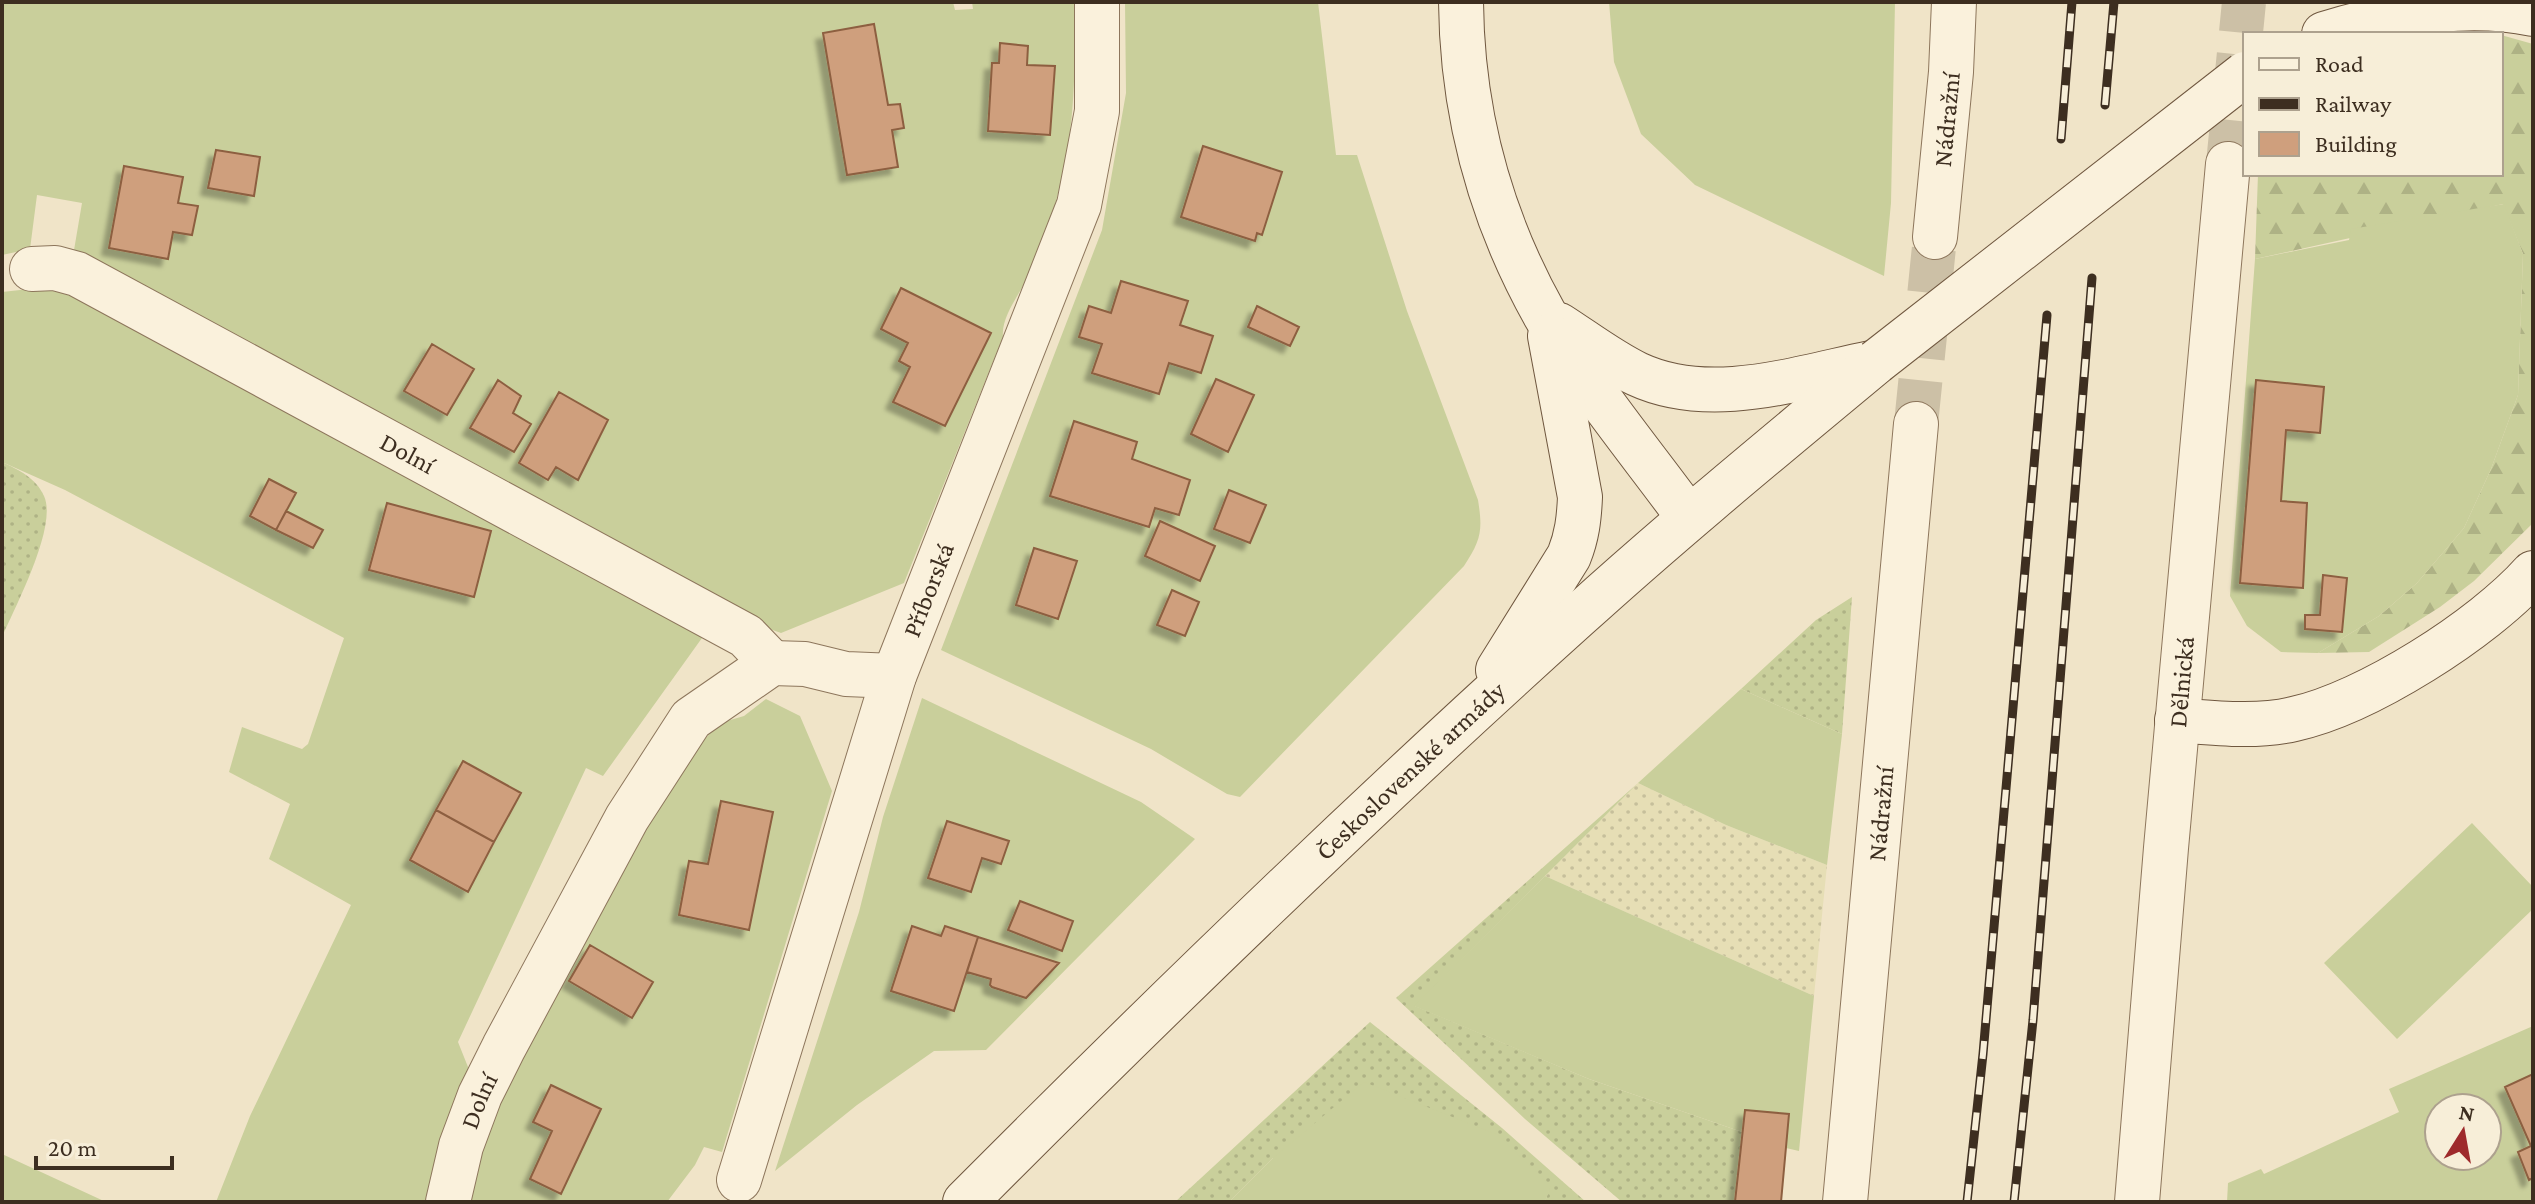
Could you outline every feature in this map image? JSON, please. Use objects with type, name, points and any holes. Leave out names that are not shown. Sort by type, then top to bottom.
[{"type":"street","name":"Příborská","points":[[739,1180],[894,676],[1079,205],[1097,111],[1097,2]]},
{"type":"street","points":[[1461,2],[1465,71],[1476,134],[1491,198],[1516,259],[1547,318],[1602,400],[1689,518]]},
{"type":"street","name":"Nádražní","points":[[1935,237],[1951,72],[1954,2]]},
{"type":"street","points":[[2301,32],[2343,2]]},
{"type":"street","points":[[2330,32],[2401,10],[2435,6],[2482,4],[2533,14]]},
{"type":"street","name":"Československé armády","points":[[965,1202],[1243,928],[1470,715],[1689,518],[1876,362],[2243,76]]},
{"type":"street","name":"Dělnická","points":[[2137,1202],[2228,164]]},
{"type":"street","name":"Dolní","points":[[32,269],[55,268],[77,274],[746,636],[772,663],[691,719],[627,818],[480,1095],[461,1146],[448,1202]]},
{"type":"street","points":[[1547,318],[1637,374],[1676,387],[1718,390],[1762,386],[1876,362]]},
{"type":"street","points":[[1470,715],[1569,556],[1576,537],[1580,497],[1547,318]]},
{"type":"street","name":"Nádražní","points":[[1845,1202],[1916,424]]},
{"type":"street","points":[[2177,720],[2257,724],[2294,719],[2346,701],[2386,682],[2460,635],[2533,573]]},
{"type":"street","points":[[772,663],[805,664],[846,674],[894,676]]},
{"type":"shaded area","points":[[1638,783],[1726,825],[1827,865],[1814,996],[1545,876]]},
{"type":"green space","points":[[2,2],[953,2],[955,10],[973,9],[972,2],[1074,2],[1075,54],[1070,131],[1061,182],[1045,236],[1007,315],[1003,337],[904,583],[781,633],[756,624],[73,256],[82,203],[37,195],[30,249],[2,255]]},
{"type":"green space","points":[[1125,2],[1318,2],[1336,155],[1357,155],[1407,311],[1478,500],[1479,535],[1464,566],[1240,797],[1227,794],[1151,749],[941,650],[1102,230],[1126,93]]},
{"type":"green space","points":[[1609,2],[1895,2],[1891,203],[1884,276],[1695,185],[1641,134],[1614,62]]},
{"type":"green space","points":[[2503,36],[2533,44],[2533,523],[2474,581],[2440,607],[2369,652],[2318,653],[2379,616],[2417,583],[2464,528],[2491,469],[2518,395],[2523,254],[2503,204],[2255,259],[2258,176],[2503,176]]},
{"type":"green space","points":[[2504,204],[2523,254],[2518,395],[2491,469],[2464,528],[2417,583],[2379,616],[2318,653],[2281,652],[2247,626],[2230,596],[2255,259],[2349,240],[2351,229]]},
{"type":"green space","points":[[38,288],[58,292],[72,290],[707,631],[603,776],[586,768],[458,1042],[472,1077],[429,1202],[216,1202],[250,1116],[351,905],[269,859],[290,804],[229,772],[242,727],[302,749],[308,744],[344,638],[65,490],[2,462],[2,292]]},
{"type":"green space","points":[[2,462],[32,479],[44,496],[47,509],[33,566],[2,637]]},
{"type":"green space","points":[[1852,597],[1842,734],[1741,689],[1816,620]]},
{"type":"green space","points":[[1741,689],[1842,734],[1827,865],[1726,825],[1638,783]]},
{"type":"green space","points":[[922,698],[1141,802],[1195,839],[986,1050],[934,1051],[857,1105],[775,1171],[859,912],[883,817]]},
{"type":"green space","points":[[766,699],[800,716],[832,791],[722,1152],[704,1147],[695,1165],[667,1202],[470,1202],[477,1159],[508,1079],[561,979],[585,943],[674,771],[720,723],[744,716]]},
{"type":"green space","points":[[1638,783],[1415,1006],[1589,1079],[1742,1132],[1735,1202],[1622,1202],[1525,1119],[1396,998]]},
{"type":"green space","points":[[2472,823],[2533,887],[2533,909],[2397,1039],[2324,963]]},
{"type":"green space","points":[[1545,876],[1814,996],[1799,1151],[1786,1148],[1788,1114],[1745,1110],[1742,1132],[1589,1079],[1414,1006]]},
{"type":"green space","points":[[1370,1022],[1502,1128],[1586,1202],[1545,1202],[1550,1186],[1273,1158],[1229,1202],[1175,1202]]},
{"type":"green space","points":[[2533,1026],[2533,1202],[2227,1202],[2228,1183],[2261,1169],[2264,1174],[2399,1112],[2389,1089]]},
{"type":"green space","points":[[1364,1082],[1498,1135],[1551,1186],[1545,1202],[1229,1202],[1273,1158]]},
{"type":"green space","points":[[2,1154],[106,1202],[2,1202]]},
{"type":"building","points":[[874,24],[888,105],[900,104],[904,128],[892,130],[898,167],[847,175],[823,33]]},
{"type":"building","points":[[1000,43],[1028,46],[1027,65],[1055,66],[1050,135],[988,131],[992,63],[999,63]]},
{"type":"building","points":[[1203,146],[1282,172],[1262,235],[1257,233],[1255,241],[1181,217]]},
{"type":"building","points":[[216,150],[260,157],[254,196],[208,188]]},
{"type":"building","points":[[124,166],[183,177],[178,203],[198,206],[192,235],[173,232],[168,259],[109,248]]},
{"type":"building","points":[[1121,281],[1188,301],[1180,325],[1213,336],[1201,373],[1169,363],[1159,394],[1092,373],[1102,344],[1079,337],[1089,306],[1111,313]]},
{"type":"building","points":[[901,288],[991,333],[945,426],[893,402],[910,367],[899,361],[908,343],[881,329]]},
{"type":"building","points":[[1257,306],[1299,327],[1290,346],[1248,327]]},
{"type":"building","points":[[432,344],[474,369],[447,415],[404,391]]},
{"type":"building","points":[[1216,379],[1254,395],[1228,452],[1191,434]]},
{"type":"building","points":[[498,380],[521,396],[513,413],[531,424],[514,452],[470,428]]},
{"type":"building","points":[[2256,380],[2324,387],[2320,433],[2286,430],[2281,501],[2307,503],[2303,588],[2240,583]]},
{"type":"building","points":[[559,392],[608,420],[578,480],[556,467],[548,480],[519,463]]},
{"type":"building","points":[[1074,421],[1137,442],[1132,459],[1190,480],[1179,515],[1155,508],[1149,527],[1050,496]]},
{"type":"building","points":[[269,479],[296,493],[276,530],[250,516]]},
{"type":"building","points":[[1229,490],[1266,505],[1250,543],[1214,529]]},
{"type":"building","points":[[387,503],[491,531],[474,597],[369,570]]},
{"type":"building","points":[[286,511],[323,530],[313,548],[276,530]]},
{"type":"building","points":[[1160,521],[1215,546],[1200,581],[1145,556]]},
{"type":"building","points":[[1034,548],[1077,561],[1058,619],[1016,605]]},
{"type":"building","points":[[2323,575],[2347,578],[2342,632],[2305,629],[2305,615],[2320,615]]},
{"type":"building","points":[[1172,590],[1199,602],[1185,636],[1157,625]]},
{"type":"building","points":[[463,761],[521,793],[494,842],[436,810]]},
{"type":"building","points":[[721,801],[773,812],[749,930],[679,915],[689,861],[708,864]]},
{"type":"building","points":[[436,810],[494,842],[468,892],[410,860]]},
{"type":"building","points":[[947,821],[1009,841],[1001,864],[982,858],[971,892],[928,878]]},
{"type":"building","points":[[1020,901],[1073,921],[1062,951],[1008,930]]},
{"type":"building","points":[[912,926],[941,936],[945,926],[978,937],[954,1011],[891,991]]},
{"type":"building","points":[[978,937],[1059,963],[1026,998],[992,987],[991,979],[967,972]]},
{"type":"building","points":[[590,945],[653,982],[632,1018],[569,981]]},
{"type":"building","points":[[2533,1074],[2533,1178],[2529,1180],[2518,1152],[2531,1146],[2505,1087]]},
{"type":"building","points":[[551,1085],[601,1109],[561,1194],[530,1179],[552,1131],[533,1122]]},
{"type":"building","points":[[1745,1110],[1789,1114],[1781,1202],[1735,1202]]},
{"type":"tunnel","points":[[2228,164],[2244,2]]},
{"type":"tunnel","points":[[1916,424],[1935,237]]},
{"type":"railway","points":[[2061,139],[2072,2]]},
{"type":"railway","points":[[2105,105],[2114,2]]},
{"type":"railway","points":[[2014,1202],[2033,1020],[2092,278]]},
{"type":"railway","points":[[1967,1202],[1983,1054],[2047,315]]}]
